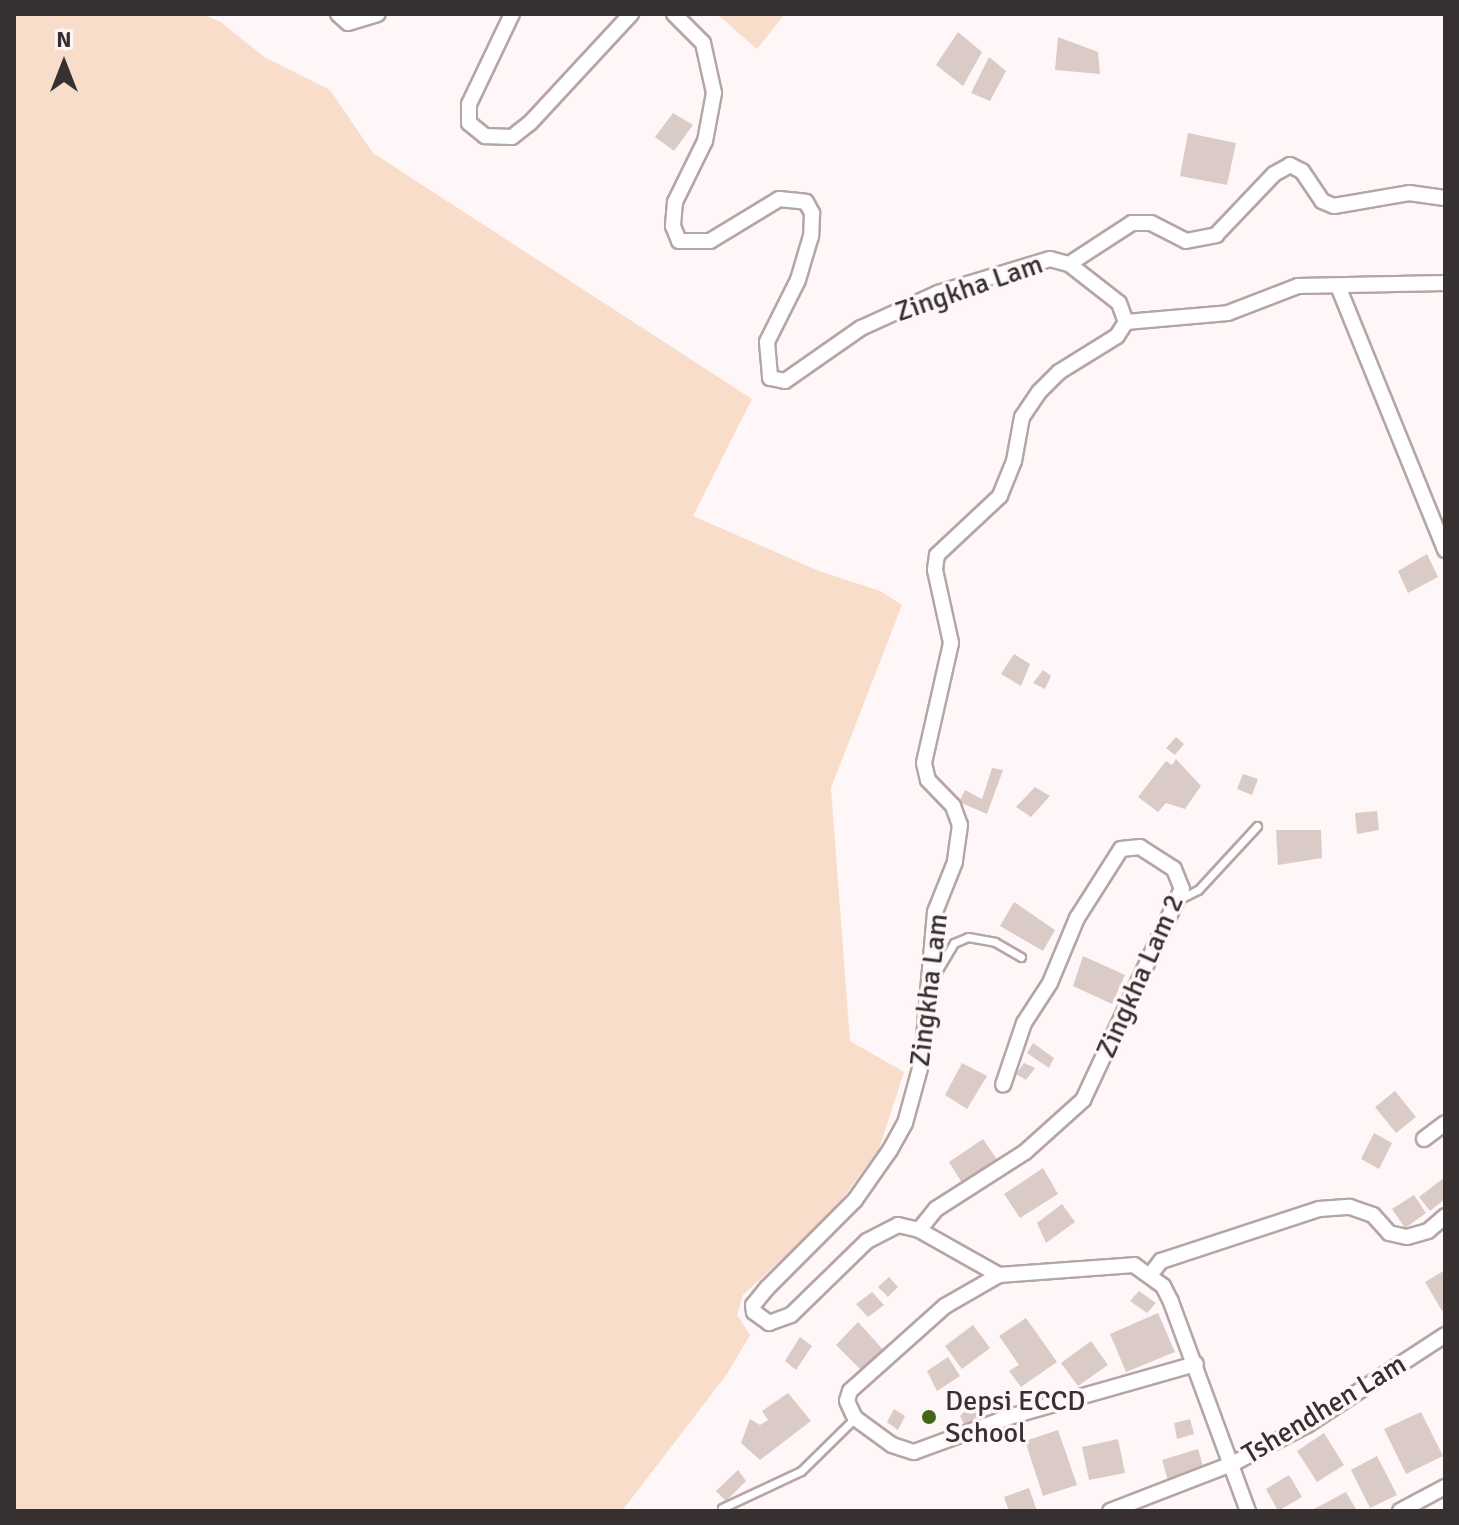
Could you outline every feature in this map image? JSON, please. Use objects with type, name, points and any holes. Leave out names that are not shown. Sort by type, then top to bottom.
[{"type":"street","points":[[338,14],[348,23],[378,14]]},
{"type":"street","points":[[512,14],[469,104],[469,123],[485,136],[512,137],[530,123],[631,14]]},
{"type":"street","name":"Zingkha Lam","points":[[674,14],[703,43],[714,93],[705,141],[677,195],[676,236],[692,244],[710,241],[760,206],[788,197],[806,202],[812,213],[811,236],[798,280],[767,342],[770,378],[785,381],[861,328],[938,293],[1039,261],[1069,264],[1119,303],[1126,322],[1117,336],[1059,372],[1039,392],[1022,417],[1014,461],[1000,496],[937,555],[935,570],[951,643],[924,763],[928,780],[953,806],[960,825],[955,862],[935,912],[922,1061],[905,1123],[890,1150],[855,1200],[760,1297],[754,1312],[769,1323],[791,1315],[867,1241],[898,1225],[919,1230]]},
{"type":"street","points":[[1069,264],[1132,223],[1151,223],[1186,241],[1216,235],[1274,174],[1290,165],[1302,171],[1322,201],[1334,206],[1409,193],[1445,198]]},
{"type":"street","points":[[1126,322],[1228,313],[1284,290],[1445,283]]},
{"type":"street","points":[[1338,286],[1445,550]]},
{"type":"street","name":"Zingkha Lam 2","points":[[919,1230],[936,1209],[1025,1152],[1083,1100],[1178,899],[1181,883],[1174,869],[1140,847],[1121,849],[1077,918],[1050,983],[1024,1023],[1003,1085]]},
{"type":"street","points":[[1424,1139],[1445,1123]]},
{"type":"street","points":[[1150,1275],[1161,1261],[1319,1209],[1350,1207],[1373,1215],[1389,1233],[1407,1237],[1428,1231],[1445,1216]]},
{"type":"street","points":[[919,1230],[999,1275]]},
{"type":"street","points":[[1196,1364],[1012,1416],[914,1452],[892,1445],[855,1418],[847,1401],[850,1391],[945,1306],[999,1275],[1109,1263],[1134,1265],[1163,1286],[1196,1364],[1248,1511]]},
{"type":"street","name":"Tshendhen Lam","points":[[1110,1511],[1232,1464],[1351,1399],[1445,1335]]},
{"type":"street","points":[[1400,1511],[1445,1487]]},
{"type":"lane","points":[[1178,899],[1198,890],[1257,826]]},
{"type":"lane","points":[[929,986],[954,943],[968,937],[995,942],[1021,957]]},
{"type":"lane","points":[[722,1508],[801,1471],[855,1418]]},
{"type":"shaded area","points":[[14,14],[202,14],[221,22],[264,57],[330,90],[373,153],[752,399],[693,516],[819,571],[880,591],[902,605],[831,788],[850,1041],[904,1072],[879,1149],[831,1214],[743,1295],[737,1315],[750,1335],[727,1374],[622,1511],[14,1511]]},
{"type":"shaded area","points":[[717,14],[785,14],[757,49]]},
{"type":"building","points":[[958,32],[982,52],[963,86],[936,65]]},
{"type":"building","points":[[1058,37],[1098,52],[1100,74],[1055,70]]},
{"type":"building","points":[[989,57],[1006,71],[990,101],[971,93]]},
{"type":"building","points":[[673,113],[693,125],[674,151],[655,137]]},
{"type":"building","points":[[1188,133],[1236,143],[1227,185],[1180,176]]},
{"type":"building","points":[[1427,554],[1438,577],[1408,593],[1398,571]]},
{"type":"building","points":[[1014,654],[1030,664],[1021,686],[1001,674]]},
{"type":"building","points":[[1043,670],[1051,676],[1045,689],[1033,683]]},
{"type":"building","points":[[1176,737],[1184,744],[1175,755],[1166,748]]},
{"type":"building","points":[[1176,759],[1201,786],[1185,809],[1166,803],[1158,812],[1138,797],[1166,761],[1172,765]]},
{"type":"building","points":[[992,768],[1003,770],[987,814],[959,802],[965,790],[982,799]]},
{"type":"building","points":[[1243,774],[1258,779],[1252,795],[1237,789]]},
{"type":"building","points":[[1035,787],[1050,796],[1031,817],[1016,807]]},
{"type":"building","points":[[1377,811],[1379,830],[1357,834],[1355,813]]},
{"type":"building","points":[[1276,830],[1321,830],[1322,858],[1278,865]]},
{"type":"building","points":[[1014,902],[1055,930],[1043,951],[1000,926]]},
{"type":"building","points":[[1083,956],[1125,975],[1112,1004],[1073,986]]},
{"type":"building","points":[[1033,1043],[1054,1058],[1049,1068],[1027,1053]]},
{"type":"building","points":[[962,1063],[987,1076],[967,1109],[945,1095]]},
{"type":"building","points":[[1024,1063],[1035,1068],[1026,1080],[1016,1074]]},
{"type":"building","points":[[1395,1091],[1416,1117],[1396,1133],[1375,1107]]},
{"type":"building","points":[[1374,1133],[1392,1143],[1379,1169],[1361,1159]]},
{"type":"building","points":[[983,1139],[1000,1164],[964,1186],[949,1162]]},
{"type":"building","points":[[1043,1168],[1058,1194],[1020,1218],[1004,1194]]},
{"type":"building","points":[[1445,1177],[1445,1199],[1430,1211],[1419,1197]]},
{"type":"building","points":[[1414,1195],[1426,1213],[1405,1228],[1392,1209]]},
{"type":"building","points":[[1062,1204],[1075,1222],[1046,1243],[1037,1223]]},
{"type":"building","points":[[1445,1270],[1445,1309],[1442,1311],[1425,1282]]},
{"type":"building","points":[[889,1277],[898,1287],[888,1297],[878,1287]]},
{"type":"building","points":[[1139,1291],[1156,1303],[1147,1313],[1130,1301]]},
{"type":"building","points":[[872,1292],[884,1305],[868,1317],[856,1304]]},
{"type":"building","points":[[1158,1313],[1175,1352],[1126,1372],[1110,1334]]},
{"type":"building","points":[[1026,1318],[1057,1362],[1021,1387],[1009,1371],[1019,1365],[999,1336]]},
{"type":"building","points":[[858,1322],[887,1354],[864,1373],[836,1345]]},
{"type":"building","points":[[973,1325],[990,1348],[962,1369],[945,1346]]},
{"type":"building","points":[[800,1337],[812,1346],[796,1370],[785,1361]]},
{"type":"building","points":[[1091,1341],[1108,1365],[1078,1386],[1061,1363]]},
{"type":"building","points":[[948,1357],[960,1376],[937,1391],[927,1371]]},
{"type":"building","points":[[788,1393],[811,1421],[760,1460],[741,1443],[750,1419],[760,1425],[768,1420],[762,1411]]},
{"type":"building","points":[[973,1403],[986,1418],[966,1428],[960,1416]]},
{"type":"building","points":[[894,1409],[905,1416],[898,1430],[887,1422]]},
{"type":"building","points":[[1421,1412],[1443,1456],[1406,1474],[1384,1429]]},
{"type":"building","points":[[1190,1419],[1194,1434],[1177,1439],[1174,1423]]},
{"type":"building","points":[[1058,1430],[1077,1485],[1043,1496],[1025,1441]]},
{"type":"building","points":[[1324,1433],[1344,1465],[1317,1482],[1297,1451]]},
{"type":"building","points":[[1118,1439],[1125,1473],[1089,1480],[1082,1447]]},
{"type":"building","points":[[1198,1449],[1205,1473],[1169,1484],[1162,1460]]},
{"type":"building","points":[[1377,1456],[1397,1495],[1370,1508],[1351,1470]]},
{"type":"building","points":[[738,1470],[746,1481],[726,1501],[716,1491]]},
{"type":"building","points":[[1289,1475],[1302,1497],[1278,1511],[1266,1489]]},
{"type":"building","points":[[1029,1488],[1037,1511],[1009,1511],[1004,1497]]},
{"type":"building","points":[[1346,1492],[1357,1511],[1310,1511]]},
{"type":"place","name":"Depsi ECCD School","points":[[929,1417]]}]
